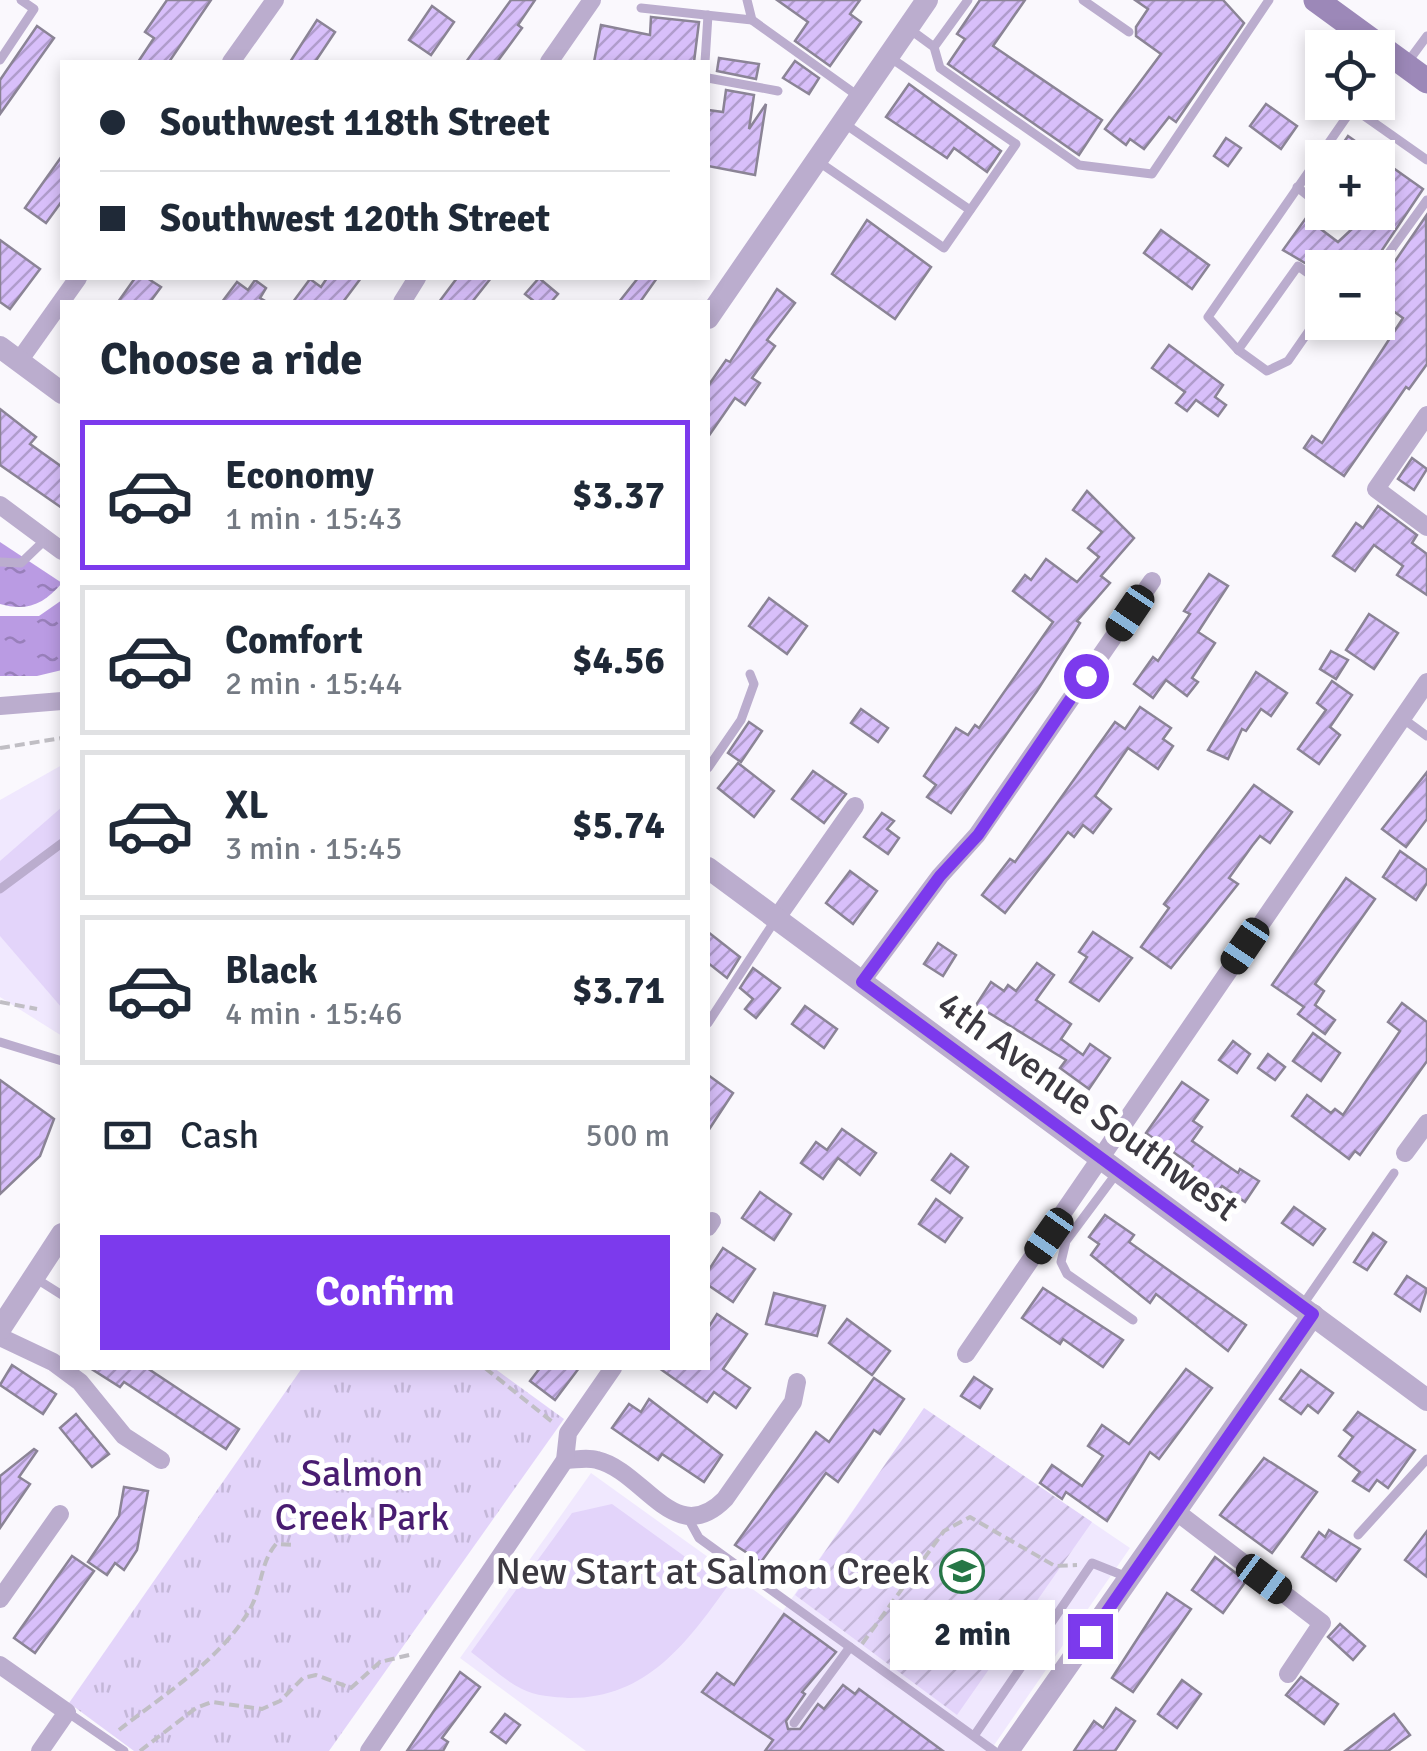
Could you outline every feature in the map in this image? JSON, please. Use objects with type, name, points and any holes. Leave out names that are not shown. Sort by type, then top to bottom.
[{"type":"main road","points":[[1316,0],[1351,30]]},
{"type":"main road","points":[[1395,66],[1427,81]]},
{"type":"street","points":[[232,60],[275,0]]},
{"type":"street","points":[[550,60],[592,0]]},
{"type":"street","points":[[710,315],[927,0]]},
{"type":"street","points":[[60,392],[9,354],[76,280]]},
{"type":"street","points":[[1427,415],[1376,489],[1427,527]]},
{"type":"street","points":[[0,505],[60,550]]},
{"type":"street","points":[[862,982],[940,876],[978,835],[1152,581]]},
{"type":"street","points":[[966,1354],[1091,1176],[1108,1164],[1427,682]]},
{"type":"street","points":[[0,706],[60,701]]},
{"type":"street","points":[[776,920],[854,806]]},
{"type":"street","name":"4th Avenue Southwest","points":[[710,870],[1427,1400]]},
{"type":"street","points":[[1405,1153],[1427,1123]]},
{"type":"street","points":[[0,1330],[8,1298],[34,1277],[60,1237]]},
{"type":"street","points":[[1008,1751],[1178,1513],[1308,1310]]},
{"type":"street","points":[[0,1338],[60,1363]]},
{"type":"street","points":[[67,1370],[124,1436],[161,1460]]},
{"type":"street","points":[[368,1751],[565,1460],[568,1433],[611,1370]]},
{"type":"street","points":[[565,1460],[600,1460],[676,1514],[712,1512],[794,1402],[797,1382]]},
{"type":"street","points":[[1178,1513],[1322,1623],[1288,1674]]},
{"type":"street","points":[[0,1599],[60,1514]]},
{"type":"street","points":[[0,1665],[67,1712],[40,1751]]},
{"type":"lane","points":[[0,60],[34,10],[21,0]]},
{"type":"lane","points":[[747,0],[752,20]]},
{"type":"lane","points":[[934,48],[968,0]]},
{"type":"lane","points":[[1083,0],[1130,32]]},
{"type":"lane","points":[[908,28],[934,48],[940,68],[1079,164],[1152,174],[1269,0]]},
{"type":"lane","points":[[641,8],[752,20],[860,97]]},
{"type":"lane","points":[[705,60],[708,15]]},
{"type":"lane","points":[[1395,61],[1427,36]]},
{"type":"lane","points":[[817,160],[944,248],[1016,144],[888,56]]},
{"type":"lane","points":[[710,78],[778,91]]},
{"type":"lane","points":[[1305,336],[1288,361],[1267,371],[1238,350],[1208,317],[1345,120]]},
{"type":"lane","points":[[1375,120],[1427,160]]},
{"type":"lane","points":[[842,122],[970,210]]},
{"type":"lane","points":[[1297,188],[1305,194]]},
{"type":"lane","points":[[1391,250],[1427,200]]},
{"type":"lane","points":[[1238,350],[1298,266],[1305,271]]},
{"type":"lane","points":[[0,562],[21,563],[46,539]]},
{"type":"lane","points":[[710,765],[741,720],[754,684],[750,674]]},
{"type":"lane","points":[[1402,718],[1427,736]]},
{"type":"lane","points":[[0,889],[60,844]]},
{"type":"lane","points":[[710,1019],[776,920]]},
{"type":"lane","points":[[0,1042],[60,1060]]},
{"type":"lane","points":[[1108,1164],[1066,1241],[1061,1262],[1067,1274],[1133,1320]]},
{"type":"lane","points":[[1308,1310],[1394,1172]]},
{"type":"lane","points":[[34,1277],[60,1294]]},
{"type":"lane","points":[[1358,1535],[1427,1459]]},
{"type":"lane","points":[[687,1516],[699,1538],[994,1751]]},
{"type":"lane","points":[[974,1736],[1092,1564],[1131,1578]]},
{"type":"lane","points":[[794,1723],[853,1650]]},
{"type":"lane","points":[[67,1712],[124,1751]]},
{"type":"path","points":[[0,748],[60,738]]},
{"type":"path","points":[[0,1002],[37,1009]]},
{"type":"path","points":[[488,1370],[568,1433]]},
{"type":"path","points":[[853,1650],[944,1531],[960,1518],[970,1517],[1055,1566],[1092,1564]]},
{"type":"path","points":[[109,1740],[184,1679],[240,1623],[250,1609],[265,1561],[276,1544],[295,1546]]},
{"type":"path","points":[[140,1751],[196,1708],[212,1702],[262,1710],[280,1701],[302,1678],[316,1675],[350,1688],[380,1662],[402,1655],[435,1653]]},
{"type":"shaded area","points":[[60,766],[60,1035],[0,997],[0,800]]},
{"type":"shaded area","name":"New Start at Salmon Creek","points":[[924,1408],[1130,1548],[990,1751],[586,1751],[460,1658],[591,1473],[783,1611]]},
{"type":"green space","points":[[60,809],[60,1006],[0,936],[0,861]]},
{"type":"green space","name":"Salmon Creek Park","points":[[301,1370],[497,1370],[564,1419],[329,1751],[134,1751],[69,1703]]},
{"type":"green space","points":[[924,1408],[1092,1522],[957,1715],[795,1595]]},
{"type":"green space","points":[[612,1504],[727,1587],[679,1647],[642,1678],[620,1689],[568,1698],[522,1689],[471,1652],[572,1513]]},
{"type":"water","points":[[0,542],[60,582],[49,596],[34,604],[0,604]]},
{"type":"water","points":[[60,601],[60,670],[37,676],[0,676],[0,616],[39,616]]},
{"type":"building","points":[[167,0],[211,0],[170,60],[139,60],[154,38],[145,32]]},
{"type":"building","points":[[511,0],[535,0],[518,25],[522,28],[498,60],[467,60]]},
{"type":"building","points":[[777,0],[860,0],[850,14],[861,22],[830,66],[795,41],[808,22]]},
{"type":"building","points":[[980,0],[1025,0],[993,46],[1102,120],[1079,155],[948,64],[965,39],[957,34]]},
{"type":"building","points":[[1135,0],[1223,0],[1244,23],[1176,122],[1169,117],[1144,149],[1130,139],[1126,145],[1105,129],[1161,54],[1136,36],[1136,27],[1148,9]]},
{"type":"building","points":[[432,6],[454,22],[431,55],[409,40]]},
{"type":"building","points":[[651,17],[699,22],[694,60],[594,60],[601,25],[650,35]]},
{"type":"building","points":[[317,20],[335,32],[316,60],[291,60]]},
{"type":"building","points":[[37,26],[54,38],[0,114],[0,80]]},
{"type":"building","points":[[719,58],[759,64],[756,79],[717,71]]},
{"type":"building","points":[[795,61],[819,78],[809,94],[783,78]]},
{"type":"building","points":[[909,84],[1001,151],[987,172],[954,148],[947,158],[886,117]]},
{"type":"building","points":[[726,90],[754,95],[749,129],[766,104],[755,175],[710,166],[710,110],[723,112]]},
{"type":"building","points":[[1266,104],[1297,126],[1281,149],[1250,126]]},
{"type":"building","points":[[1226,138],[1241,148],[1228,166],[1214,156]]},
{"type":"building","points":[[60,159],[60,204],[46,223],[25,208]]},
{"type":"building","points":[[1395,169],[1423,189],[1382,250],[1305,250],[1305,263],[1283,250],[1305,219],[1305,230],[1322,230],[1338,242],[1351,230],[1395,230]]},
{"type":"building","points":[[1426,216],[1427,364],[1409,389],[1406,387],[1344,476],[1304,448],[1312,436],[1322,443],[1389,340],[1395,340],[1395,330],[1403,318],[1395,312],[1395,261]]},
{"type":"building","points":[[867,220],[931,267],[895,319],[832,274]]},
{"type":"building","points":[[1161,230],[1209,265],[1192,289],[1144,253]]},
{"type":"building","points":[[0,240],[40,269],[10,309],[0,302]]},
{"type":"building","points":[[134,280],[150,280],[161,287],[151,300],[119,300]]},
{"type":"building","points":[[255,280],[266,288],[260,298],[264,300],[224,300],[237,282],[248,290]]},
{"type":"building","points":[[309,280],[321,287],[326,280],[360,280],[344,300],[294,300]]},
{"type":"building","points":[[456,280],[489,280],[474,300],[440,300]]},
{"type":"building","points":[[541,280],[558,294],[553,300],[532,300],[525,294]]},
{"type":"building","points":[[636,280],[656,280],[641,300],[621,300]]},
{"type":"building","points":[[777,289],[795,303],[767,340],[775,346],[752,378],[760,383],[745,405],[735,398],[710,434],[710,383],[726,360],[730,362]]},
{"type":"building","points":[[1169,345],[1223,385],[1215,397],[1226,405],[1218,416],[1196,400],[1187,411],[1176,403],[1185,392],[1152,368]]},
{"type":"building","points":[[0,409],[36,437],[30,444],[60,466],[60,507],[0,465]]},
{"type":"building","points":[[1412,458],[1427,469],[1414,490],[1398,479]]},
{"type":"building","points":[[1087,491],[1134,538],[1101,576],[1110,583],[1077,621],[1080,623],[1037,691],[951,813],[927,797],[936,785],[924,776],[956,728],[968,735],[975,725],[979,728],[1053,622],[1013,591],[1025,575],[1031,580],[1046,559],[1077,582],[1099,557],[1088,548],[1102,532],[1073,510]]},
{"type":"building","points":[[1378,506],[1417,535],[1412,543],[1427,554],[1427,595],[1397,575],[1403,566],[1374,545],[1355,571],[1333,556],[1356,523],[1363,528]]},
{"type":"building","points":[[1209,574],[1228,586],[1198,632],[1215,643],[1192,678],[1198,682],[1187,696],[1166,680],[1153,698],[1134,684],[1153,657],[1158,661],[1190,614],[1184,611]]},
{"type":"building","points":[[769,598],[807,626],[787,654],[749,626]]},
{"type":"building","points":[[1369,614],[1398,633],[1374,669],[1346,650]]},
{"type":"building","points":[[1331,651],[1348,660],[1336,679],[1320,669]]},
{"type":"building","points":[[1256,672],[1287,693],[1271,716],[1261,709],[1246,731],[1242,729],[1228,759],[1208,750]]},
{"type":"building","points":[[1332,681],[1352,695],[1330,727],[1340,735],[1319,764],[1298,749],[1326,710],[1317,703]]},
{"type":"building","points":[[1140,707],[1171,728],[1163,739],[1173,746],[1158,769],[1128,748],[1095,796],[1111,809],[1093,833],[1083,825],[1074,837],[1068,832],[1005,913],[982,895],[1010,859],[1015,862],[1115,722],[1125,729]]},
{"type":"building","points":[[861,709],[888,728],[878,742],[851,723]]},
{"type":"building","points":[[749,722],[762,731],[741,762],[728,753]]},
{"type":"building","points":[[738,763],[774,791],[754,817],[718,788]]},
{"type":"building","points":[[813,771],[846,794],[824,823],[792,799]]},
{"type":"building","points":[[1427,772],[1427,819],[1406,847],[1382,829]]},
{"type":"building","points":[[1254,785],[1292,812],[1270,843],[1260,836],[1252,846],[1229,878],[1238,884],[1171,968],[1141,947],[1169,908],[1164,904]]},
{"type":"building","points":[[882,813],[894,821],[887,829],[899,838],[888,854],[864,837]]},
{"type":"building","points":[[1400,851],[1427,870],[1427,883],[1416,900],[1383,877]]},
{"type":"building","points":[[850,871],[877,891],[853,924],[826,903]]},
{"type":"building","points":[[1346,878],[1375,899],[1315,984],[1324,991],[1315,1005],[1335,1020],[1325,1034],[1298,1014],[1304,1007],[1272,985]]},
{"type":"building","points":[[1093,932],[1132,958],[1099,1001],[1070,982],[1087,957],[1079,952]]},
{"type":"building","points":[[710,934],[740,957],[727,978],[710,965]]},
{"type":"building","points":[[938,943],[956,955],[943,976],[924,964]]},
{"type":"building","points":[[1037,963],[1054,975],[1036,1000],[1071,1024],[1061,1039],[1083,1055],[1090,1044],[1110,1058],[1089,1089],[1060,1068],[1066,1060],[976,1005],[991,982],[1004,991],[1008,985],[1016,991]]},
{"type":"building","points":[[753,968],[780,988],[756,1018],[745,1009],[753,999],[740,988]]},
{"type":"building","points":[[1402,1003],[1427,1022],[1427,1061],[1360,1155],[1355,1151],[1349,1159],[1292,1116],[1307,1095],[1331,1113],[1335,1109],[1343,1115],[1400,1031],[1388,1022]]},
{"type":"building","points":[[805,1006],[837,1029],[824,1048],[792,1024]]},
{"type":"building","points":[[1313,1033],[1340,1053],[1321,1081],[1293,1061]]},
{"type":"building","points":[[1233,1041],[1250,1054],[1237,1073],[1219,1060]]},
{"type":"building","points":[[1268,1054],[1285,1067],[1275,1080],[1258,1068]]},
{"type":"building","points":[[710,1076],[733,1093],[710,1128]]},
{"type":"building","points":[[0,1080],[54,1119],[40,1156],[0,1194]]},
{"type":"building","points":[[1182,1082],[1208,1100],[1193,1121],[1202,1127],[1192,1141],[1238,1173],[1240,1169],[1259,1181],[1245,1202],[1222,1186],[1215,1195],[1186,1175],[1193,1166],[1146,1133]]},
{"type":"building","points":[[842,1129],[876,1153],[860,1175],[838,1158],[823,1179],[801,1163],[816,1142],[827,1150]]},
{"type":"building","points":[[951,1154],[968,1167],[950,1193],[932,1180]]},
{"type":"building","points":[[760,1192],[791,1214],[774,1240],[742,1218]]},
{"type":"building","points":[[936,1199],[962,1218],[945,1242],[919,1224]]},
{"type":"building","points":[[1294,1207],[1325,1229],[1313,1245],[1282,1223]]},
{"type":"building","points":[[1105,1215],[1134,1235],[1129,1242],[1246,1325],[1228,1351],[1156,1294],[1150,1303],[1091,1255],[1099,1244],[1089,1237]]},
{"type":"building","points":[[1373,1233],[1386,1242],[1367,1270],[1354,1262]]},
{"type":"building","points":[[723,1248],[755,1269],[733,1302],[710,1286],[710,1268]]},
{"type":"building","points":[[1407,1276],[1427,1289],[1420,1311],[1395,1294]]},
{"type":"building","points":[[1043,1288],[1123,1340],[1103,1367],[1063,1339],[1060,1344],[1022,1318]]},
{"type":"building","points":[[774,1293],[825,1306],[817,1336],[766,1324]]},
{"type":"building","points":[[717,1314],[747,1334],[723,1369],[750,1388],[736,1408],[714,1392],[707,1402],[662,1370],[710,1370],[710,1325]]},
{"type":"building","points":[[847,1319],[890,1351],[872,1375],[829,1343]]},
{"type":"building","points":[[12,1365],[56,1394],[43,1414],[0,1385]]},
{"type":"building","points":[[1186,1369],[1212,1388],[1159,1459],[1150,1452],[1107,1521],[1066,1492],[1062,1499],[1040,1483],[1052,1465],[1082,1486],[1103,1456],[1088,1446],[1102,1425],[1129,1444]]},
{"type":"building","points":[[93,1370],[150,1370],[239,1429],[226,1449],[124,1382],[120,1387]]},
{"type":"building","points":[[538,1370],[578,1370],[555,1400],[530,1381]]},
{"type":"building","points":[[1301,1370],[1333,1393],[1318,1413],[1308,1405],[1301,1414],[1280,1399]]},
{"type":"building","points":[[974,1377],[992,1389],[980,1408],[961,1396]]},
{"type":"building","points":[[874,1378],[904,1399],[880,1434],[874,1430],[838,1482],[826,1473],[761,1562],[735,1545],[816,1432],[829,1442]]},
{"type":"building","points":[[649,1399],[722,1455],[704,1482],[662,1454],[658,1460],[612,1428],[629,1404],[641,1412]]},
{"type":"building","points":[[1358,1412],[1415,1450],[1388,1488],[1377,1480],[1369,1491],[1353,1481],[1360,1472],[1339,1456],[1353,1437],[1344,1430]]},
{"type":"building","points":[[76,1414],[109,1454],[92,1467],[60,1428]]},
{"type":"building","points":[[34,1449],[37,1451],[19,1477],[30,1484],[0,1528],[0,1476]]},
{"type":"building","points":[[1264,1458],[1317,1492],[1272,1553],[1220,1515]]},
{"type":"building","points":[[124,1487],[148,1491],[137,1550],[124,1570],[115,1563],[107,1575],[88,1562],[119,1516]]},
{"type":"building","points":[[1329,1530],[1360,1549],[1336,1581],[1302,1557],[1319,1532],[1325,1537]]},
{"type":"building","points":[[1427,1531],[1427,1577],[1405,1560]]},
{"type":"building","points":[[72,1556],[94,1571],[35,1653],[14,1638]]},
{"type":"building","points":[[1215,1557],[1246,1581],[1223,1613],[1192,1590]]},
{"type":"building","points":[[1167,1593],[1191,1609],[1133,1692],[1112,1678]]},
{"type":"building","points":[[784,1614],[836,1652],[802,1692],[805,1694],[786,1721],[788,1729],[800,1729],[818,1704],[824,1709],[843,1685],[855,1694],[859,1689],[943,1751],[765,1751],[773,1740],[702,1692],[717,1673],[734,1685]]},
{"type":"building","points":[[1340,1624],[1365,1646],[1353,1660],[1328,1637]]},
{"type":"building","points":[[460,1672],[480,1687],[442,1738],[448,1742],[443,1751],[407,1751]]},
{"type":"building","points":[[1301,1677],[1338,1704],[1324,1724],[1286,1695]]},
{"type":"building","points":[[1182,1680],[1201,1694],[1177,1728],[1158,1714]]},
{"type":"building","points":[[1116,1708],[1135,1721],[1115,1751],[1074,1751],[1094,1721],[1103,1728]]},
{"type":"building","points":[[505,1714],[520,1725],[506,1743],[491,1732]]},
{"type":"building","points":[[1394,1714],[1410,1735],[1388,1751],[1345,1751]]},
{"type":"place","name":"New Start at Salmon Creek","points":[[962,1571]]},
{"type":"route","points":[[1086,676],[978,835],[940,876],[862,982],[1313,1314],[1090,1636]]}]
